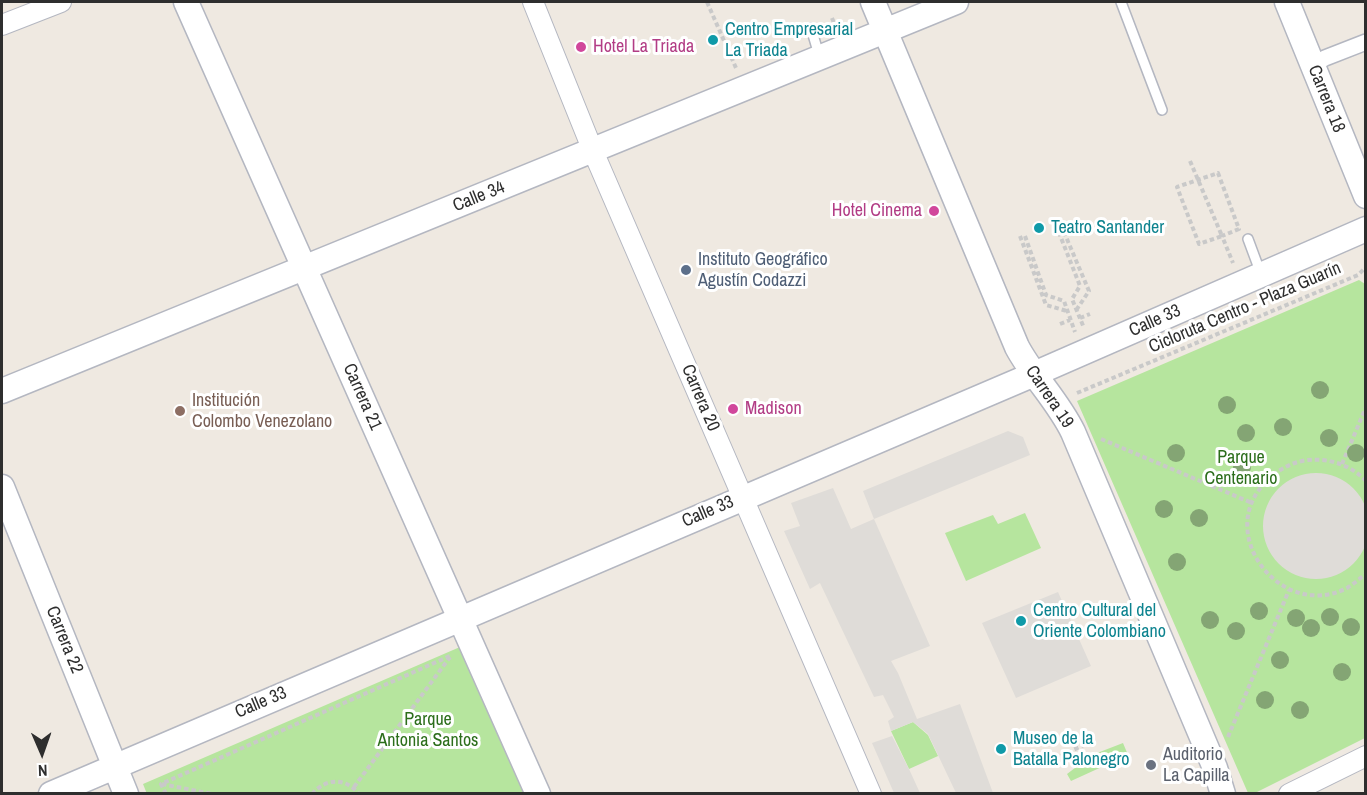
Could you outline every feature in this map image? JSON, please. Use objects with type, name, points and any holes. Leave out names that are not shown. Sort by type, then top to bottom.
[{"type":"street","points":[[2,25],[61,2]]},
{"type":"street","name":"Carrera 21","points":[[186,2],[538,794]]},
{"type":"street","name":"Carrera 20","points":[[533,2],[593,151],[871,794]]},
{"type":"street","name":"Carrera 19","points":[[873,2],[1017,347],[1073,432],[1215,768],[1223,794]]},
{"type":"street","name":"Calle 34","points":[[2,391],[956,2]]},
{"type":"street","name":"Carrera 18","points":[[1287,2],[1365,196]]},
{"type":"street","points":[[1313,65],[1324,57],[1365,42]]},
{"type":"street","name":"Calle 33","points":[[51,794],[1033,374],[1365,229]]},
{"type":"street","name":"Carrera 22","points":[[2,487],[126,794]]},
{"type":"street","points":[[1289,794],[1365,756]]},
{"type":"lane","points":[[1121,2],[1162,110]]},
{"type":"lane","points":[[811,28],[820,57]]},
{"type":"lane","points":[[1248,239],[1251,279]]},
{"type":"path","points":[[707,2],[744,88]]},
{"type":"path","points":[[1190,160],[1222,236],[1251,279]]},
{"type":"path","points":[[1218,172],[1239,229],[1222,236],[1199,244],[1177,187],[1218,172]]},
{"type":"path","points":[[1076,310],[1089,291],[1058,225],[1080,286],[1072,299],[1076,310],[1080,318],[1088,350]]},
{"type":"path","points":[[1067,311],[1046,305],[1023,236],[1046,295],[1064,301],[1077,341],[1088,350]]},
{"type":"path","name":"Cicloruta Centro - Plaza Guarín","points":[[1076,393],[1358,275],[1365,267]]},
{"type":"path","points":[[1080,318],[1090,314]]},
{"type":"path","points":[[1060,324],[1070,320]]},
{"type":"path","points":[[1342,464],[1365,407]]},
{"type":"path","points":[[1073,432],[1084,432],[1252,503]]},
{"type":"path","points":[[1365,481],[1360,475],[1342,464],[1320,459],[1299,461],[1279,470],[1263,484],[1252,503],[1248,524],[1250,544],[1258,563],[1272,579],[1289,590],[1310,595],[1331,593],[1348,587],[1365,574]]},
{"type":"path","points":[[1215,768],[1289,590]]},
{"type":"path","points":[[161,784],[450,656],[354,787]]},
{"type":"path","points":[[1054,759],[1088,744]]},
{"type":"path","points":[[312,794],[318,786],[336,781],[354,787],[360,794]]},
{"type":"path","points":[[161,784],[166,794]]},
{"type":"path","points":[[161,784],[212,794]]},
{"type":"green space","name":"Parque Centenario","points":[[1359,280],[1365,284],[1365,738],[1255,793],[1248,793],[1077,401]]},
{"type":"green space","points":[[1025,513],[1041,548],[966,581],[945,533],[993,515],[998,524]]},
{"type":"green space","name":"Parque Antonia Santos","points":[[460,647],[526,793],[147,794],[143,784]]},
{"type":"green space","points":[[913,722],[928,735],[938,756],[909,769],[891,731]]},
{"type":"green space","points":[[1123,743],[1128,755],[1071,781],[1067,774],[1092,755]]},
{"type":"shaded area","points":[[1008,431],[1023,437],[1030,455],[874,519],[863,491]]},
{"type":"shaded area","points":[[1316,473],[1336,477],[1353,489],[1365,506],[1369,526],[1365,546],[1353,563],[1336,575],[1316,579],[1296,575],[1279,563],[1267,546],[1263,526],[1267,506],[1279,489],[1296,477]]},
{"type":"shaded area","points":[[833,488],[851,529],[874,519],[930,646],[891,661],[917,719],[960,704],[993,793],[956,793],[928,734],[913,722],[891,731],[888,721],[894,717],[883,695],[874,697],[820,583],[810,589],[784,531],[800,526],[791,503]]},
{"type":"shaded area","points":[[1058,592],[1091,666],[1016,698],[982,623]]},
{"type":"shaded area","points":[[892,736],[920,793],[894,793],[872,743]]},
{"type":"place","name":"Centro Empresarial La Triada","points":[[713,40]]},
{"type":"place","name":"Hotel La Triada","points":[[581,47]]},
{"type":"place","name":"Hotel Cinema","points":[[934,211]]},
{"type":"place","name":"Teatro Santander","points":[[1039,228]]},
{"type":"place","name":"Instituto Geográfico Agustín Codazzi","points":[[686,270]]},
{"type":"place","name":"Madison","points":[[733,409]]},
{"type":"place","name":"Institución Colombo Venezolano","points":[[180,411]]},
{"type":"place","name":"Centro Cultural del Oriente Colombiano","points":[[1021,621]]},
{"type":"place","name":"Museo de la Batalla Palonegro","points":[[1001,749]]},
{"type":"place","name":"Auditorio La Capilla","points":[[1151,765]]}]
